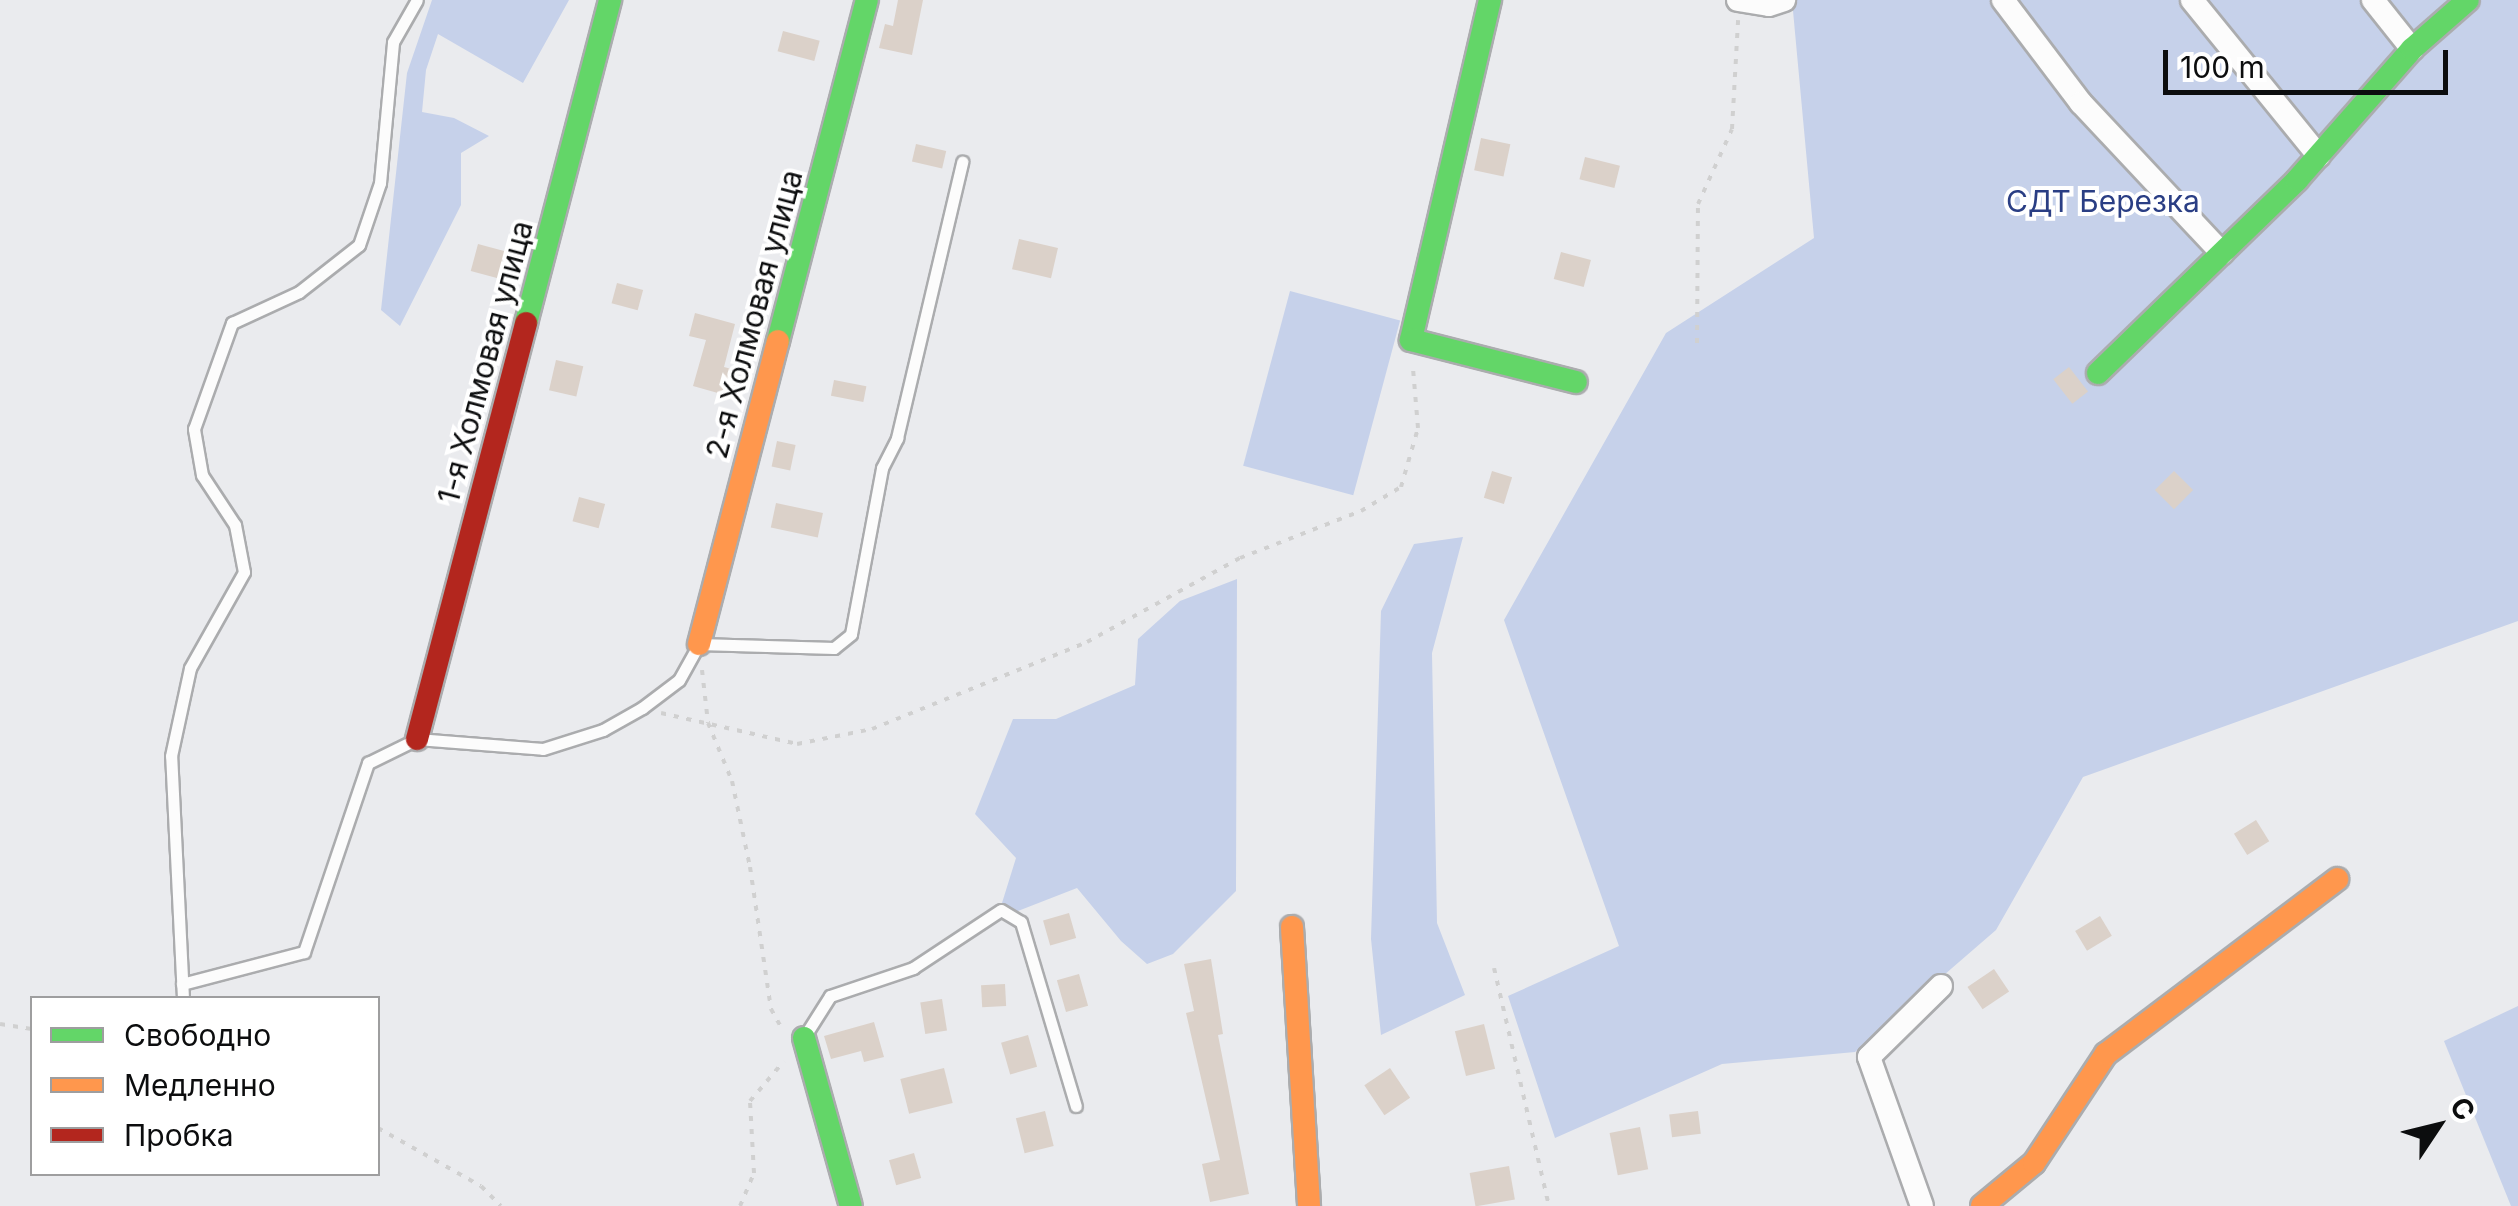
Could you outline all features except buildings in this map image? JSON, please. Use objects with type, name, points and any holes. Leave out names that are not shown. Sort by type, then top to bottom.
[{"type":"street","name":"1-я Холмовая улица","points":[[417,739],[610,0]]},
{"type":"street","name":"2-я Холмовая улица","points":[[699,644],[868,0]]},
{"type":"street","points":[[1490,0],[1411,340],[1576,382]]},
{"type":"street","points":[[1738,0],[1769,5],[1784,0]]},
{"type":"street","points":[[2003,0],[2081,103],[2222,253]]},
{"type":"street","points":[[2192,0],[2318,156]]},
{"type":"street","points":[[2373,0],[2412,49]]},
{"type":"street","points":[[2098,372],[2318,156],[2412,49],[2468,0]]},
{"type":"street","points":[[1982,1206],[2034,1164],[2106,1054],[2266,937],[2337,879]]},
{"type":"street","points":[[1292,927],[1309,1206]]},
{"type":"street","points":[[1922,1206],[1869,1057],[1942,986]]},
{"type":"street","points":[[799,1044],[851,1206]]},
{"type":"lane","points":[[183,996],[170,756],[190,668],[244,572],[235,525],[202,475],[194,429],[232,324],[299,292],[359,245],[380,184],[393,42],[418,0]]},
{"type":"lane","points":[[182,984],[304,952],[368,763],[417,739],[543,749],[603,730],[642,708],[679,680],[699,644],[834,648],[851,634],[882,468],[897,438],[962,162]]},
{"type":"lane","points":[[799,1044],[830,996],[913,968],[1001,910],[1021,922],[1076,1106]]},
{"type":"path","points":[[1698,343],[1698,204],[1732,129],[1738,0]]},
{"type":"path","points":[[642,708],[796,744],[872,729],[1087,642],[1240,558],[1361,511],[1400,487],[1414,443],[1418,428],[1411,340]]},
{"type":"path","points":[[699,644],[708,723],[732,781],[771,1009],[799,1044],[750,1101],[754,1173],[740,1206]]},
{"type":"path","points":[[1494,968],[1548,1206]]},
{"type":"path","points":[[0,1024],[30,1029]]},
{"type":"path","points":[[380,1129],[481,1186],[500,1206]]},
{"type":"green space","points":[[432,0],[569,0],[523,83],[438,34],[426,70],[422,112],[454,118],[489,136],[461,153],[461,205],[400,326],[381,310],[407,73]]},
{"type":"green space","name":"СДТ Березка","points":[[1792,0],[2518,0],[2518,621],[2083,777],[1996,930],[1855,1052],[1722,1064],[1555,1138],[1508,996],[1619,946],[1504,620],[1666,333],[1814,238]]},
{"type":"green space","points":[[1290,291],[1400,321],[1353,495],[1243,466]]},
{"type":"green space","points":[[1463,537],[1432,653],[1437,923],[1465,995],[1381,1035],[1371,939],[1381,611],[1414,544]]},
{"type":"green space","points":[[1237,579],[1236,891],[1173,954],[1147,964],[1121,941],[1077,888],[997,919],[1016,858],[975,814],[1013,719],[1056,719],[1135,685],[1138,639],[1180,601]]},
{"type":"green space","points":[[2518,1006],[2518,1206],[2511,1206],[2444,1041]]},
{"type":"traffic: fast","points":[[526,323],[610,0]]},
{"type":"traffic: fast","points":[[778,341],[867,0]]},
{"type":"traffic: fast","points":[[1490,0],[1411,340],[1576,382]]},
{"type":"traffic: fast","points":[[2098,373],[2297,180],[2412,49],[2468,0]]},
{"type":"traffic: fast","points":[[804,1038],[851,1206]]},
{"type":"traffic: slow","points":[[699,644],[778,341]]},
{"type":"traffic: slow","points":[[1982,1206],[2034,1163],[2106,1054],[2337,879]]},
{"type":"traffic: slow","points":[[1292,927],[1309,1206]]},
{"type":"traffic: jam","points":[[417,739],[526,323]]}]
